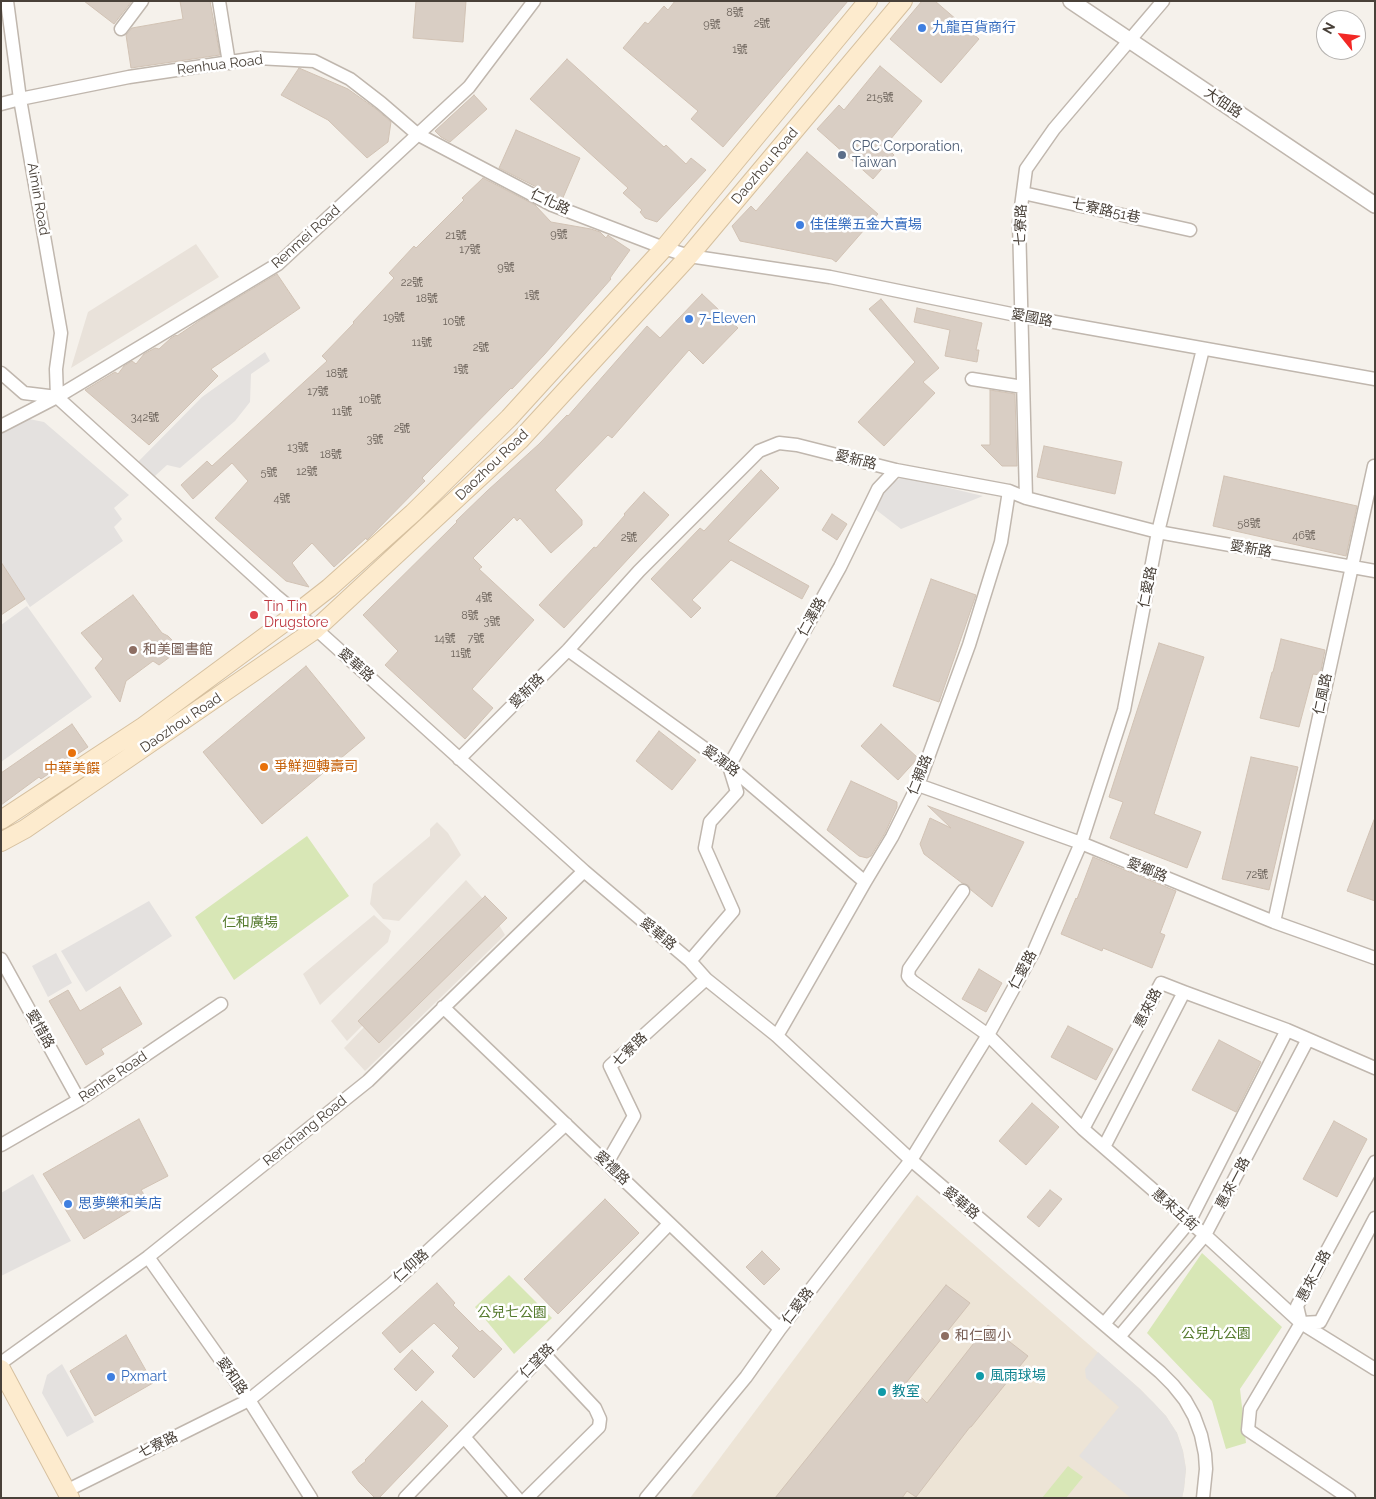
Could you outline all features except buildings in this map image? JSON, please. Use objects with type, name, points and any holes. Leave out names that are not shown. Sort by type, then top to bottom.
[{"type":"main road","name":"Daozhou Road","points":[[1,820],[144,726],[297,613],[329,588],[413,513],[502,425],[664,248],[868,1]]},
{"type":"main road","name":"Daozhou Road","points":[[1,842],[25,828],[178,725],[316,629],[520,440],[689,256],[903,1]]},
{"type":"main road","points":[[1,1370],[68,1494]]},
{"type":"street","name":"Aimin Road","points":[[7,1],[20,99],[61,333],[56,369],[57,397]]},
{"type":"street","points":[[121,29],[142,1]]},
{"type":"street","points":[[219,1],[229,63]]},
{"type":"street","name":"Renmei Road","points":[[1,426],[57,397],[278,264],[469,87],[534,1]]},
{"type":"street","name":"大佃路","points":[[1071,1],[1375,205]]},
{"type":"street","name":"七寮路","points":[[1026,498],[1019,222],[1026,169],[1054,129],[1163,1]]},
{"type":"street","name":"Renhua Road","points":[[1,104],[129,78],[257,58],[314,61],[350,79],[417,134]]},
{"type":"street","name":"仁化路","points":[[417,134],[552,205],[689,256]]},
{"type":"street","name":"七寮路51巷","points":[[1023,193],[1190,230]]},
{"type":"street","name":"愛國路","points":[[689,256],[830,277],[1022,316],[1375,379]]},
{"type":"street","name":"仁愛路","points":[[646,1498],[746,1377],[780,1329],[911,1160],[988,1035],[1034,951],[1081,843],[1124,710],[1158,532],[1204,349]]},
{"type":"street","points":[[1,373],[24,393],[57,397]]},
{"type":"street","points":[[972,379],[1023,387]]},
{"type":"street","name":"愛華路","points":[[57,397],[584,871],[690,961],[706,979],[777,1036],[911,1160],[1104,1324],[1173,1386],[1185,1400],[1194,1416],[1201,1435],[1206,1469],[1203,1498]]},
{"type":"street","name":"愛新路","points":[[459,759],[568,650],[639,571],[758,451],[779,443],[797,444],[896,470],[1009,491],[1026,498],[1158,532],[1375,571]]},
{"type":"street","name":"仁風路","points":[[1274,922],[1374,466]]},
{"type":"street","name":"仁澤路","points":[[729,766],[840,567],[878,489],[896,470]]},
{"type":"street","name":"仁親路","points":[[777,1036],[892,838],[918,785],[969,645],[1000,542],[1009,491]]},
{"type":"street","name":"愛渾路","points":[[568,650],[729,766],[865,882]]},
{"type":"street","points":[[690,961],[733,911],[705,848],[710,822],[738,792],[729,766]]},
{"type":"street","name":"愛鄉路","points":[[918,785],[1081,843],[1274,922],[1375,958]]},
{"type":"street","name":"Renchang Road","points":[[1,1362],[148,1257],[368,1081],[584,871]]},
{"type":"street","name":"惠來五街","points":[[963,891],[909,969],[908,976],[912,982],[988,1035],[1083,1129],[1205,1235],[1301,1323],[1375,1369]]},
{"type":"street","name":"愛惜路","points":[[1,959],[79,1100]]},
{"type":"street","name":"七寮路","points":[[607,1163],[634,1116],[610,1066],[706,979]]},
{"type":"street","name":"惠來路","points":[[1083,1129],[1162,983],[1184,992],[1104,1147]]},
{"type":"street","points":[[1184,992],[1287,1030],[1375,1068]]},
{"type":"street","name":"Renhe Road","points":[[1,1145],[79,1100],[221,1004]]},
{"type":"street","name":"愛禮路","points":[[443,1007],[780,1329]]},
{"type":"street","name":"惠來一路","points":[[1104,1324],[1189,1222],[1287,1030]]},
{"type":"street","name":"惠來一路","points":[[1119,1337],[1205,1235],[1308,1039]]},
{"type":"street","name":"仁仰路","points":[[249,1400],[392,1284],[566,1124]]},
{"type":"street","name":"惠來二路","points":[[1375,1162],[1297,1306],[1301,1323],[1320,1322],[1375,1218]]},
{"type":"street","name":"仁望路","points":[[405,1498],[670,1224]]},
{"type":"street","name":"愛和路","points":[[148,1257],[249,1400],[311,1498]]},
{"type":"street","points":[[1301,1323],[1250,1409],[1248,1430],[1349,1498]]},
{"type":"street","points":[[527,1498],[599,1427],[600,1419],[595,1408],[544,1354]]},
{"type":"street","name":"七寮路","points":[[68,1494],[249,1400]]},
{"type":"street","points":[[464,1437],[517,1498]]},
{"type":"shaded area","points":[[196,244],[219,277],[71,368],[88,312]]},
{"type":"shaded area","points":[[265,352],[270,361],[251,374],[250,402],[235,421],[180,468],[167,465],[144,486],[130,470],[202,397]]},
{"type":"shaded area","points":[[14,416],[44,422],[129,495],[114,508],[122,519],[114,527],[123,541],[30,607],[1,562],[1,425]]},
{"type":"shaded area","points":[[903,477],[983,496],[901,529],[875,509],[886,486]]},
{"type":"shaded area","points":[[27,606],[92,697],[1,762],[1,625]]},
{"type":"shaded area","points":[[437,822],[448,833],[461,855],[399,921],[383,919],[370,904],[373,884],[430,836],[430,829]]},
{"type":"shaded area","points":[[466,880],[485,901],[505,935],[365,1071],[344,1048],[434,954],[347,1041],[331,1021]]},
{"type":"shaded area","points":[[149,901],[172,936],[86,992],[61,951]]},
{"type":"shaded area","points":[[374,915],[391,931],[388,942],[320,1005],[303,974]]},
{"type":"shaded area","points":[[56,953],[72,983],[48,997],[32,966]]},
{"type":"shaded area","points":[[33,1174],[71,1241],[1,1276],[1,1193]]},
{"type":"shaded area","name":"和仁國小","points":[[917,1195],[1140,1389],[1166,1416],[1177,1433],[1183,1451],[1186,1469],[1182,1498],[690,1498]]},
{"type":"shaded area","points":[[1098,1352],[1154,1403],[1166,1416],[1177,1433],[1186,1469],[1182,1498],[1131,1498],[1079,1456],[1119,1407],[1086,1378],[1085,1369]]},
{"type":"shaded area","points":[[62,1364],[94,1422],[67,1437],[42,1393],[47,1375]]},
{"type":"green space","name":"仁和廣場","points":[[307,836],[349,896],[234,980],[195,917]]},
{"type":"green space","name":"公兒九公園","points":[[1202,1253],[1282,1327],[1240,1389],[1246,1443],[1226,1449],[1212,1401],[1147,1333]]},
{"type":"green space","name":"公兒七公園","points":[[509,1275],[552,1318],[514,1354],[475,1307]]},
{"type":"green space","points":[[1068,1466],[1083,1477],[1066,1498],[1042,1498]]},
{"type":"place","name":"九龍百貨商行","points":[[922,28]]},
{"type":"place","name":"CPC Corporation, Taiwan","points":[[842,155]]},
{"type":"place","name":"佳佳樂五金大賣場","points":[[800,225]]},
{"type":"place","name":"7-Eleven","points":[[689,319]]},
{"type":"place","name":"Tin Tin Drugstore","points":[[254,615]]},
{"type":"place","name":"和美圖書館","points":[[133,650]]},
{"type":"place","name":"中華美饌","points":[[72,753]]},
{"type":"place","name":"爭鮮迴轉壽司","points":[[264,767]]},
{"type":"place","name":"思夢樂和美店","points":[[68,1204]]},
{"type":"place","name":"和仁國小","points":[[945,1336]]},
{"type":"place","name":"風雨球場","points":[[980,1376]]},
{"type":"place","name":"Pxmart","points":[[111,1377]]},
{"type":"place","name":"教室","points":[[882,1392]]}]
